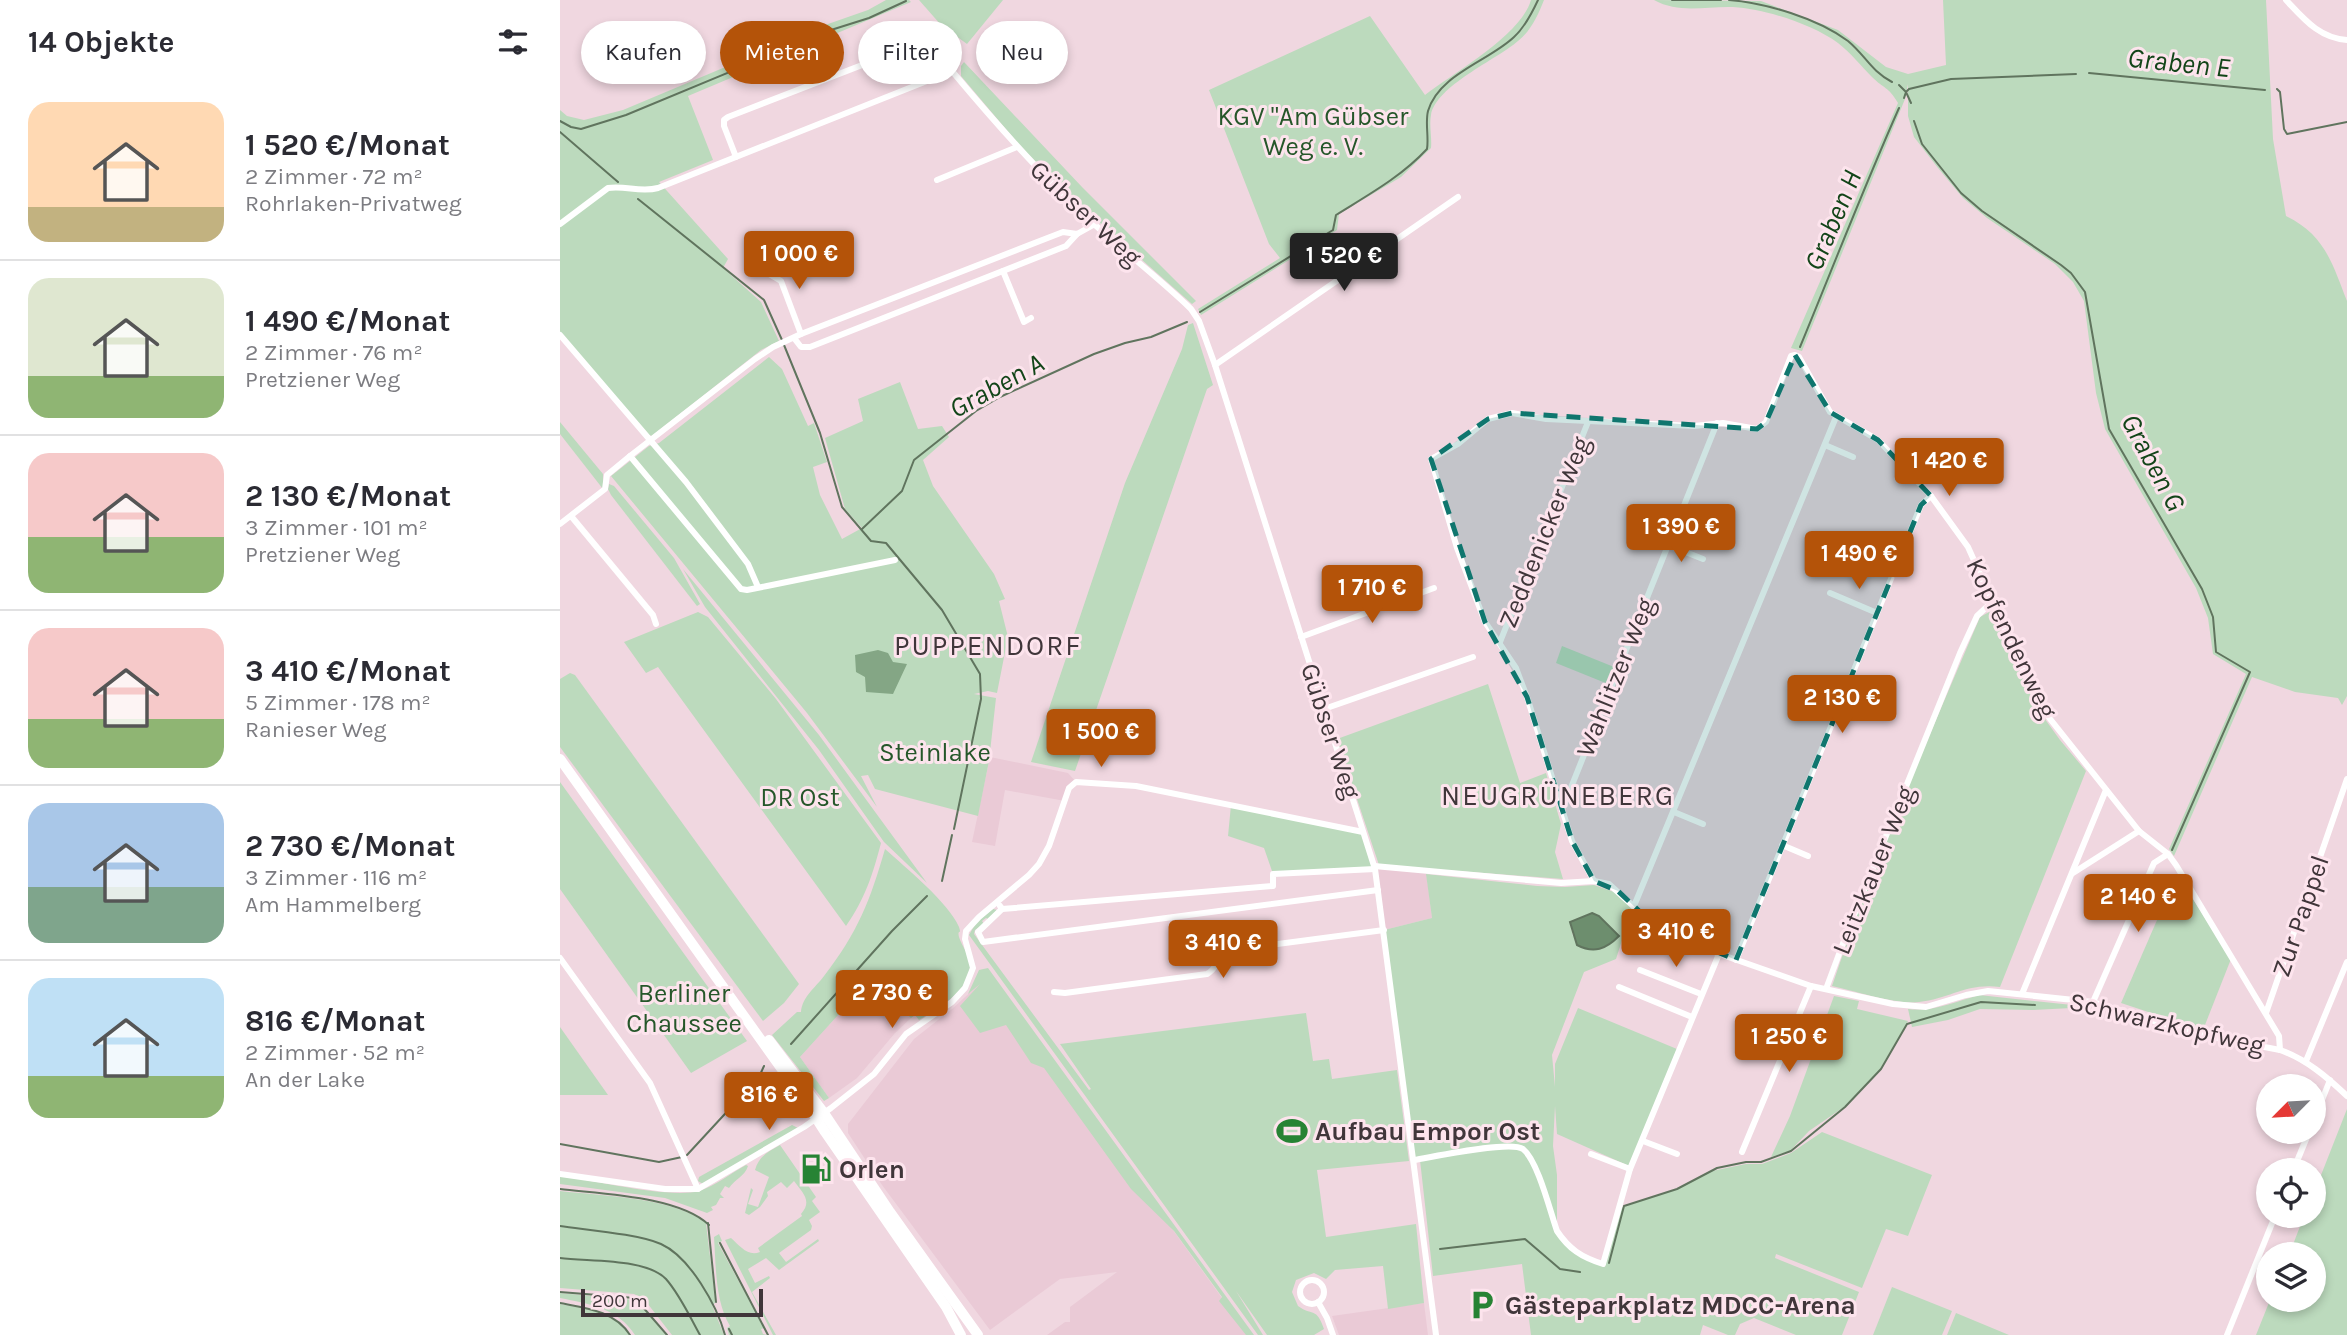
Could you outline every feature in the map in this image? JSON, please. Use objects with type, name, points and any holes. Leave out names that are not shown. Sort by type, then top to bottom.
[{"type":"main road","points":[[560,759],[978,1335]]},
{"type":"main road","points":[[820,1116],[946,1307],[961,1335]]},
{"type":"street","points":[[2286,0],[2312,28],[2332,39],[2347,40]]},
{"type":"street","name":"Gübser Weg","points":[[736,157],[724,126],[725,119],[858,67]]},
{"type":"street","points":[[560,224],[608,188],[648,191],[921,84]]},
{"type":"street","name":"Gübser Weg","points":[[959,84],[1017,147],[1095,224],[1191,309],[1199,321],[1375,868],[1436,1335]]},
{"type":"street","points":[[937,180],[1017,147]]},
{"type":"street","points":[[1215,365],[1458,197]]},
{"type":"street","points":[[791,339],[801,347],[810,347],[1066,246],[1077,234],[1095,224]]},
{"type":"street","points":[[560,524],[605,489],[607,475],[630,456],[755,359],[779,345],[801,334],[1063,233],[1077,234]]},
{"type":"street","points":[[1003,271],[1024,322],[1031,318]]},
{"type":"street","points":[[769,274],[781,281],[801,334]]},
{"type":"street","points":[[560,335],[651,440],[748,564],[758,587]]},
{"type":"street","name":"Kopfendenweg","points":[[1500,642],[1485,622],[1457,548],[1431,459],[1458,444],[1488,419],[1512,413],[1588,422],[1694,426],[1717,423],[1752,429],[1766,422],[1791,356],[1799,357],[1830,412],[1878,440],[1931,496],[1968,547],[2039,705],[2139,831],[2168,854],[2280,1036],[2280,1050]]},
{"type":"street","points":[[1634,906],[1836,417]]},
{"type":"street","name":"Zeddenicker Weg","points":[[1500,642],[1588,422]]},
{"type":"street","name":"Wahlitzer Weg","points":[[1562,810],[1717,423]]},
{"type":"street","points":[[1825,445],[1853,457]]},
{"type":"street","points":[[630,456],[741,589],[895,561]]},
{"type":"street","points":[[1735,960],[1920,505],[1931,496]]},
{"type":"street","points":[[571,516],[653,614],[656,624]]},
{"type":"street","points":[[1668,545],[1703,559]]},
{"type":"street","points":[[1301,637],[1434,588]]},
{"type":"street","points":[[1830,593],[1877,613]]},
{"type":"street","name":"Leitzkauer Weg","points":[[1826,989],[1960,653],[1977,616],[1993,601]]},
{"type":"street","points":[[1378,890],[983,942],[978,932],[1002,909],[1273,886],[1273,874],[1375,868],[1561,883],[1594,881],[1572,841],[1527,697],[1516,668],[1500,642]]},
{"type":"street","points":[[1324,709],[1473,657]]},
{"type":"street","name":"Zur Pappel","points":[[2266,1013],[2347,779]]},
{"type":"street","points":[[560,1174],[665,1189],[698,1189],[820,1116],[874,1074],[906,1034],[957,998],[968,983],[973,968],[965,938],[966,932],[975,921],[1026,879],[1040,863],[1049,846],[1069,788],[1079,781],[1136,786],[1363,832]]},
{"type":"street","points":[[2022,993],[2106,790]]},
{"type":"street","points":[[1674,812],[1703,824]]},
{"type":"street","points":[[2071,873],[2139,831]]},
{"type":"street","points":[[1782,845],[1808,856]]},
{"type":"street","points":[[2093,1002],[2154,863],[2168,854]]},
{"type":"street","name":"Schwarzkopfweg","points":[[1594,881],[1609,884],[1665,933],[1811,986],[1917,1007],[1935,1005],[1976,992],[2022,993],[2093,1002],[2192,1033],[2280,1050],[2306,1061],[2347,1096]]},
{"type":"street","points":[[997,902],[1002,909]]},
{"type":"street","points":[[1054,992],[1065,993],[1207,974],[1215,969],[1223,954],[1231,950],[1384,930]]},
{"type":"street","points":[[1414,1160],[1497,1146],[1523,1149],[1531,1159],[1556,1231],[1577,1254],[1603,1264],[1630,1170],[1719,954]]},
{"type":"street","points":[[560,958],[650,1083],[698,1189]]},
{"type":"street","points":[[2306,1061],[2347,961]]},
{"type":"street","points":[[1640,970],[1701,994]]},
{"type":"street","points":[[1742,1152],[1811,986]]},
{"type":"street","points":[[1619,987],[1692,1017]]},
{"type":"street","points":[[2326,1090],[2330,1080]]},
{"type":"street","points":[[1643,1141],[1677,1154]]},
{"type":"street","points":[[1591,1154],[1630,1170]]},
{"type":"street","points":[[2227,1335],[2270,1228]]},
{"type":"street","points":[[1318,1302],[1333,1335]]},
{"type":"highlighted area","points":[[1795,355],[1830,412],[1878,440],[1931,496],[1921,505],[1736,960],[1654,925],[1618,891],[1594,881],[1572,841],[1527,697],[1485,622],[1431,459],[1488,419],[1512,413],[1757,429],[1766,422]]},
{"type":"shaded area","points":[[878,650],[888,653],[893,662],[907,664],[893,694],[866,692],[865,677],[856,672],[855,655]]},
{"type":"shaded area","points":[[990,757],[1068,773],[1076,782],[1065,801],[1005,790],[995,846],[972,842]]},
{"type":"shaded area","points":[[1374,866],[1426,870],[1432,918],[1384,930]]},
{"type":"shaded area","points":[[1592,913],[1599,916],[1619,936],[1604,947],[1594,950],[1577,945],[1570,922]]},
{"type":"shaded area","points":[[989,975],[1222,1298],[1220,1301],[1248,1335],[1047,1335],[1065,1322],[1070,1322],[1070,1307],[1117,1272],[1060,1279],[990,1330],[882,1185],[848,1133],[848,1124],[914,1039]]},
{"type":"shaded area","points":[[869,981],[911,1018],[857,1078],[829,1098],[800,1057]]},
{"type":"shaded area","points":[[1424,1303],[1428,1335],[1339,1335],[1332,1316]]},
{"type":"green space","points":[[886,0],[911,2],[866,21],[858,21],[858,24],[844,30],[844,21],[837,21],[868,10]]},
{"type":"green space","points":[[919,0],[1003,0],[986,21],[976,21],[976,33],[967,44],[962,40],[962,21],[937,21]]},
{"type":"green space","name":"KGV \"Am Gübser Weg e. V.","points":[[1531,0],[1544,0],[1537,17],[1523,37],[1468,74],[1435,104],[1430,123],[1431,148],[1401,177],[1339,214],[1337,230],[1201,315],[1198,309],[1280,258],[1269,244],[1209,90],[1370,16],[1425,95],[1501,39],[1525,13]]},
{"type":"green space","points":[[1654,0],[1761,1],[1838,30],[1886,67],[1908,74],[1946,65],[1943,0],[2266,0],[2273,139],[2286,216],[2310,232],[2326,251],[2347,301],[2347,696],[2342,705],[2338,698],[2295,692],[2252,677],[2174,856],[2169,849],[2246,674],[2213,654],[2208,618],[2196,588],[2105,429],[2096,393],[2084,301],[2073,282],[2055,264],[1987,218],[1963,198],[1938,168],[1914,137],[1908,116],[1908,84],[1905,99],[1802,351],[1791,348],[1898,103],[1889,90],[1872,77],[1843,47],[1802,24],[1746,8],[1683,8]]},
{"type":"green space","points":[[964,62],[976,75],[976,84],[985,84],[1082,187],[1196,301],[1192,304],[1065,192],[1021,147],[962,77]]},
{"type":"green space","points":[[720,69],[720,83],[688,96],[713,160],[659,182],[728,259],[723,268],[761,302],[779,341],[761,350],[652,436],[560,332],[560,110],[567,116],[584,120],[623,110],[685,84],[706,84],[706,75]]},
{"type":"green space","points":[[1193,323],[1213,385],[1207,389],[1075,771],[1031,762],[1125,483],[1182,349],[1188,325]]},
{"type":"green space","name":"Steinlake","points":[[769,357],[782,369],[808,426],[814,423],[827,462],[813,467],[820,495],[842,539],[862,528],[845,509],[825,438],[863,421],[858,399],[900,382],[918,429],[942,426],[949,437],[923,460],[933,486],[994,574],[1005,599],[999,601],[1008,637],[997,693],[988,691],[974,694],[996,698],[989,761],[978,816],[875,789],[868,775],[861,776],[877,807],[807,713],[611,476],[649,446],[659,443]]},
{"type":"green space","points":[[560,422],[603,474],[603,489],[560,434]]},
{"type":"green space","points":[[609,484],[614,486],[674,558],[700,604],[697,606],[611,495]]},
{"type":"green space","points":[[683,569],[819,735],[927,883],[884,842],[819,750],[705,607]]},
{"type":"green space","points":[[1991,611],[2037,708],[2086,771],[2000,987],[1977,987],[1930,1000],[1910,1002],[1888,1000],[1832,986],[1921,754],[1980,617]]},
{"type":"green space","name":"DR Ost","points":[[698,612],[708,617],[776,699],[881,843],[868,886],[846,926],[658,667],[646,673],[624,642]]},
{"type":"green space","points":[[1562,646],[1614,667],[1608,684],[1556,663]]},
{"type":"green space","points":[[570,673],[575,675],[799,984],[784,1003],[763,1021],[560,747],[560,679]]},
{"type":"green space","points":[[1488,684],[1520,783],[1546,773],[1561,824],[1555,852],[1563,879],[1379,865],[1337,739]]},
{"type":"green space","name":"Berliner Chaussee","points":[[560,782],[747,1041],[691,1073],[560,889]]},
{"type":"green space","points":[[1231,805],[1363,832],[1375,869],[1273,874],[1264,848],[1228,836]]},
{"type":"green space","points":[[885,849],[926,886],[954,917],[969,959],[968,976],[964,985],[951,999],[919,1020],[915,1015],[911,1018],[869,981],[800,1057],[829,1098],[824,1101],[772,1035],[797,1012],[801,1012],[806,997],[846,945],[868,900]]},
{"type":"green space","points":[[1426,874],[1537,886],[1594,885],[1617,893],[1632,909],[1616,959],[1584,972],[1552,1055],[1555,1087],[1555,1064],[1578,1008],[1677,1049],[1629,1166],[1557,1134],[1555,1106],[1553,1146],[1557,1175],[1557,1231],[1569,1248],[1602,1264],[1620,1208],[1677,1189],[1712,1171],[1746,1164],[1762,1164],[1791,1153],[1822,1132],[1932,1175],[1908,1236],[1886,1229],[1862,1288],[1776,1254],[1775,1258],[1859,1292],[1842,1335],[1796,1335],[1754,1318],[1740,1324],[1735,1335],[1703,1325],[1700,1335],[1531,1335],[1522,1264],[1433,1276],[1420,1160],[1414,1160],[1384,930],[1432,918]],"holes":[[[1591,913],[1599,916],[1614,932],[1573,936],[1570,923]]]},
{"type":"green space","points":[[2177,874],[2231,959],[2203,1030],[2121,1003]]},
{"type":"green space","points":[[993,909],[997,910],[982,921],[984,924],[975,930],[974,934],[1089,1090],[1091,1089],[1060,1044],[1306,1013],[1313,1061],[1329,1059],[1332,1079],[1397,1070],[1409,1161],[1317,1170],[1326,1237],[1416,1224],[1424,1303],[1388,1309],[1383,1266],[1335,1270],[1326,1279],[1314,1273],[1296,1280],[1292,1292],[1298,1306],[1316,1315],[1321,1322],[1324,1329],[1314,1335],[1267,1335],[1236,1291],[1263,1335],[1258,1335],[969,935],[977,921]]},
{"type":"green space","points":[[988,968],[1254,1335],[1246,1335],[1219,1301],[1222,1297],[1174,1231],[1131,1189],[1044,1068],[1031,1063],[1006,1025],[980,1033],[960,1006],[980,984],[968,994],[979,970]]},
{"type":"green space","points":[[1979,995],[2091,1007],[1980,1009],[1948,1020],[1912,1027],[1908,1009],[1935,1008]]},
{"type":"green space","points":[[1834,996],[1859,1001],[1857,1009],[1908,1021],[1880,1069],[1844,1107],[1809,1131],[1790,1151],[1771,1157],[1790,1116]]},
{"type":"green space","points":[[560,1027],[608,1095],[560,1095]]},
{"type":"green space","points":[[2347,1109],[2347,1335],[2256,1335],[2265,1312],[2326,1312],[2326,1242],[2294,1242],[2299,1228],[2326,1228],[2326,1162]]},
{"type":"green space","points":[[792,1125],[798,1128],[703,1184],[698,1181],[699,1177]]},
{"type":"green space","points":[[780,1145],[816,1197],[812,1201],[820,1212],[809,1220],[811,1230],[779,1253],[786,1262],[818,1239],[819,1241],[779,1270],[766,1258],[748,1269],[755,1283],[769,1276],[770,1278],[752,1292],[776,1335],[773,1335],[725,1240],[731,1238],[748,1252],[760,1252],[758,1248],[802,1216],[806,1201],[794,1181],[787,1188],[781,1182],[767,1192],[768,1196],[760,1207],[749,1215],[745,1213],[751,1188],[753,1190],[748,1204],[758,1207],[769,1177],[755,1170],[759,1161]]},
{"type":"green space","points":[[746,1165],[747,1169],[729,1188],[725,1186],[720,1194],[724,1198],[720,1198],[716,1205],[711,1207],[713,1210],[707,1213],[665,1198],[560,1184],[560,1176],[651,1191],[686,1193],[705,1189]]},
{"type":"green space","points":[[560,1191],[656,1203],[692,1214],[706,1223],[715,1298],[712,1305],[724,1335],[672,1335],[644,1299],[634,1294],[560,1288]]},
{"type":"green space","points":[[719,1234],[722,1241],[718,1243],[764,1328],[761,1329],[763,1334],[767,1335],[729,1335],[727,1328],[730,1326],[721,1306],[717,1283],[714,1237]]},
{"type":"green space","points":[[1892,1287],[1952,1311],[1942,1335],[1873,1335]]},
{"type":"green space","points":[[560,1293],[636,1300],[666,1335],[635,1335],[611,1313],[592,1305],[560,1298]]},
{"type":"green space","points":[[560,1304],[608,1316],[624,1327],[630,1335],[560,1335]]},
{"type":"green space","points":[[1956,1313],[2009,1335],[1947,1335]]},
{"type":"waterway","name":"Graben A","points":[[1200,312],[1333,230],[1336,215],[1384,185],[1417,159],[1427,149],[1427,116],[1434,98],[1453,78],[1514,37],[1531,15],[1538,0]]},
{"type":"waterway","name":"Graben H","points":[[1672,0],[1721,0]]},
{"type":"waterway","name":"Graben H","points":[[1729,0],[1775,8],[1822,25],[1848,41],[1878,73],[1892,82]]},
{"type":"waterway","points":[[560,121],[581,129],[626,115],[906,1]]},
{"type":"waterway","name":"Graben E","points":[[2089,73],[2265,90]]},
{"type":"waterway","name":"Graben E","points":[[1911,103],[1906,92],[1909,89],[1951,79],[2076,74]]},
{"type":"waterway","name":"Graben G","points":[[1899,85],[1906,92],[1904,98]]},
{"type":"waterway","name":"Graben E","points":[[2277,89],[2280,92],[2284,129],[2287,134],[2347,122]]},
{"type":"waterway","name":"Graben H","points":[[1800,347],[1899,108]]},
{"type":"waterway","name":"Graben G","points":[[1914,121],[1922,144],[1961,193],[1982,211],[2061,265],[2071,273],[2085,292],[2109,429],[2202,589],[2213,617],[2216,652],[2250,672],[2172,850]]},
{"type":"waterway","points":[[560,132],[618,182]]},
{"type":"waterway","points":[[638,199],[764,300],[782,340]]},
{"type":"waterway","name":"Graben A","points":[[862,529],[902,491],[914,460],[976,411],[1000,397],[1094,354],[1151,337],[1187,322]]},
{"type":"waterway","points":[[784,345],[820,433],[842,507],[871,541],[886,543],[942,610],[980,674],[981,699],[954,829]]},
{"type":"waterway","points":[[942,881],[952,835]]},
{"type":"waterway","points":[[791,1044],[927,896]]},
{"type":"waterway","points":[[1609,1263],[1624,1206],[1677,1189],[1717,1168],[1761,1162],[1791,1151],[1845,1107],[1881,1069],[1907,1024],[1981,1002],[2035,1005]]},
{"type":"waterway","points":[[687,1155],[759,1077],[764,1066]]},
{"type":"waterway","points":[[560,1144],[659,1162],[682,1157]]},
{"type":"waterway","points":[[560,1189],[659,1202],[696,1215],[709,1225]]},
{"type":"waterway","points":[[708,1223],[716,1302]]},
{"type":"waterway","points":[[560,1226],[639,1238],[672,1250],[701,1284],[716,1310],[725,1335]]},
{"type":"waterway","points":[[1440,1249],[1525,1239],[1560,1269],[1580,1272]]},
{"type":"waterway","points":[[720,1243],[768,1335]]},
{"type":"waterway","points":[[560,1258],[631,1264],[657,1272],[676,1292],[700,1335]]},
{"type":"waterway","points":[[560,1292],[635,1298],[667,1335]]},
{"type":"waterway","points":[[560,1303],[608,1316],[624,1327],[630,1335]]},
{"type":"waterway","points":[[729,1329],[732,1335]]},
{"type":"place","name":"Aufbau Empor Ost","points":[[1292,1131]]},
{"type":"place","name":"Orlen","points":[[816,1169]]},
{"type":"place","name":"Gästeparkplatz MDCC-Arena","points":[[1482,1305]]},
{"type":"district","name":"PUPPENDORF","points":[[988,645]]},
{"type":"district","name":"NEUGRÜNEBERG","points":[[1558,795]]}]
